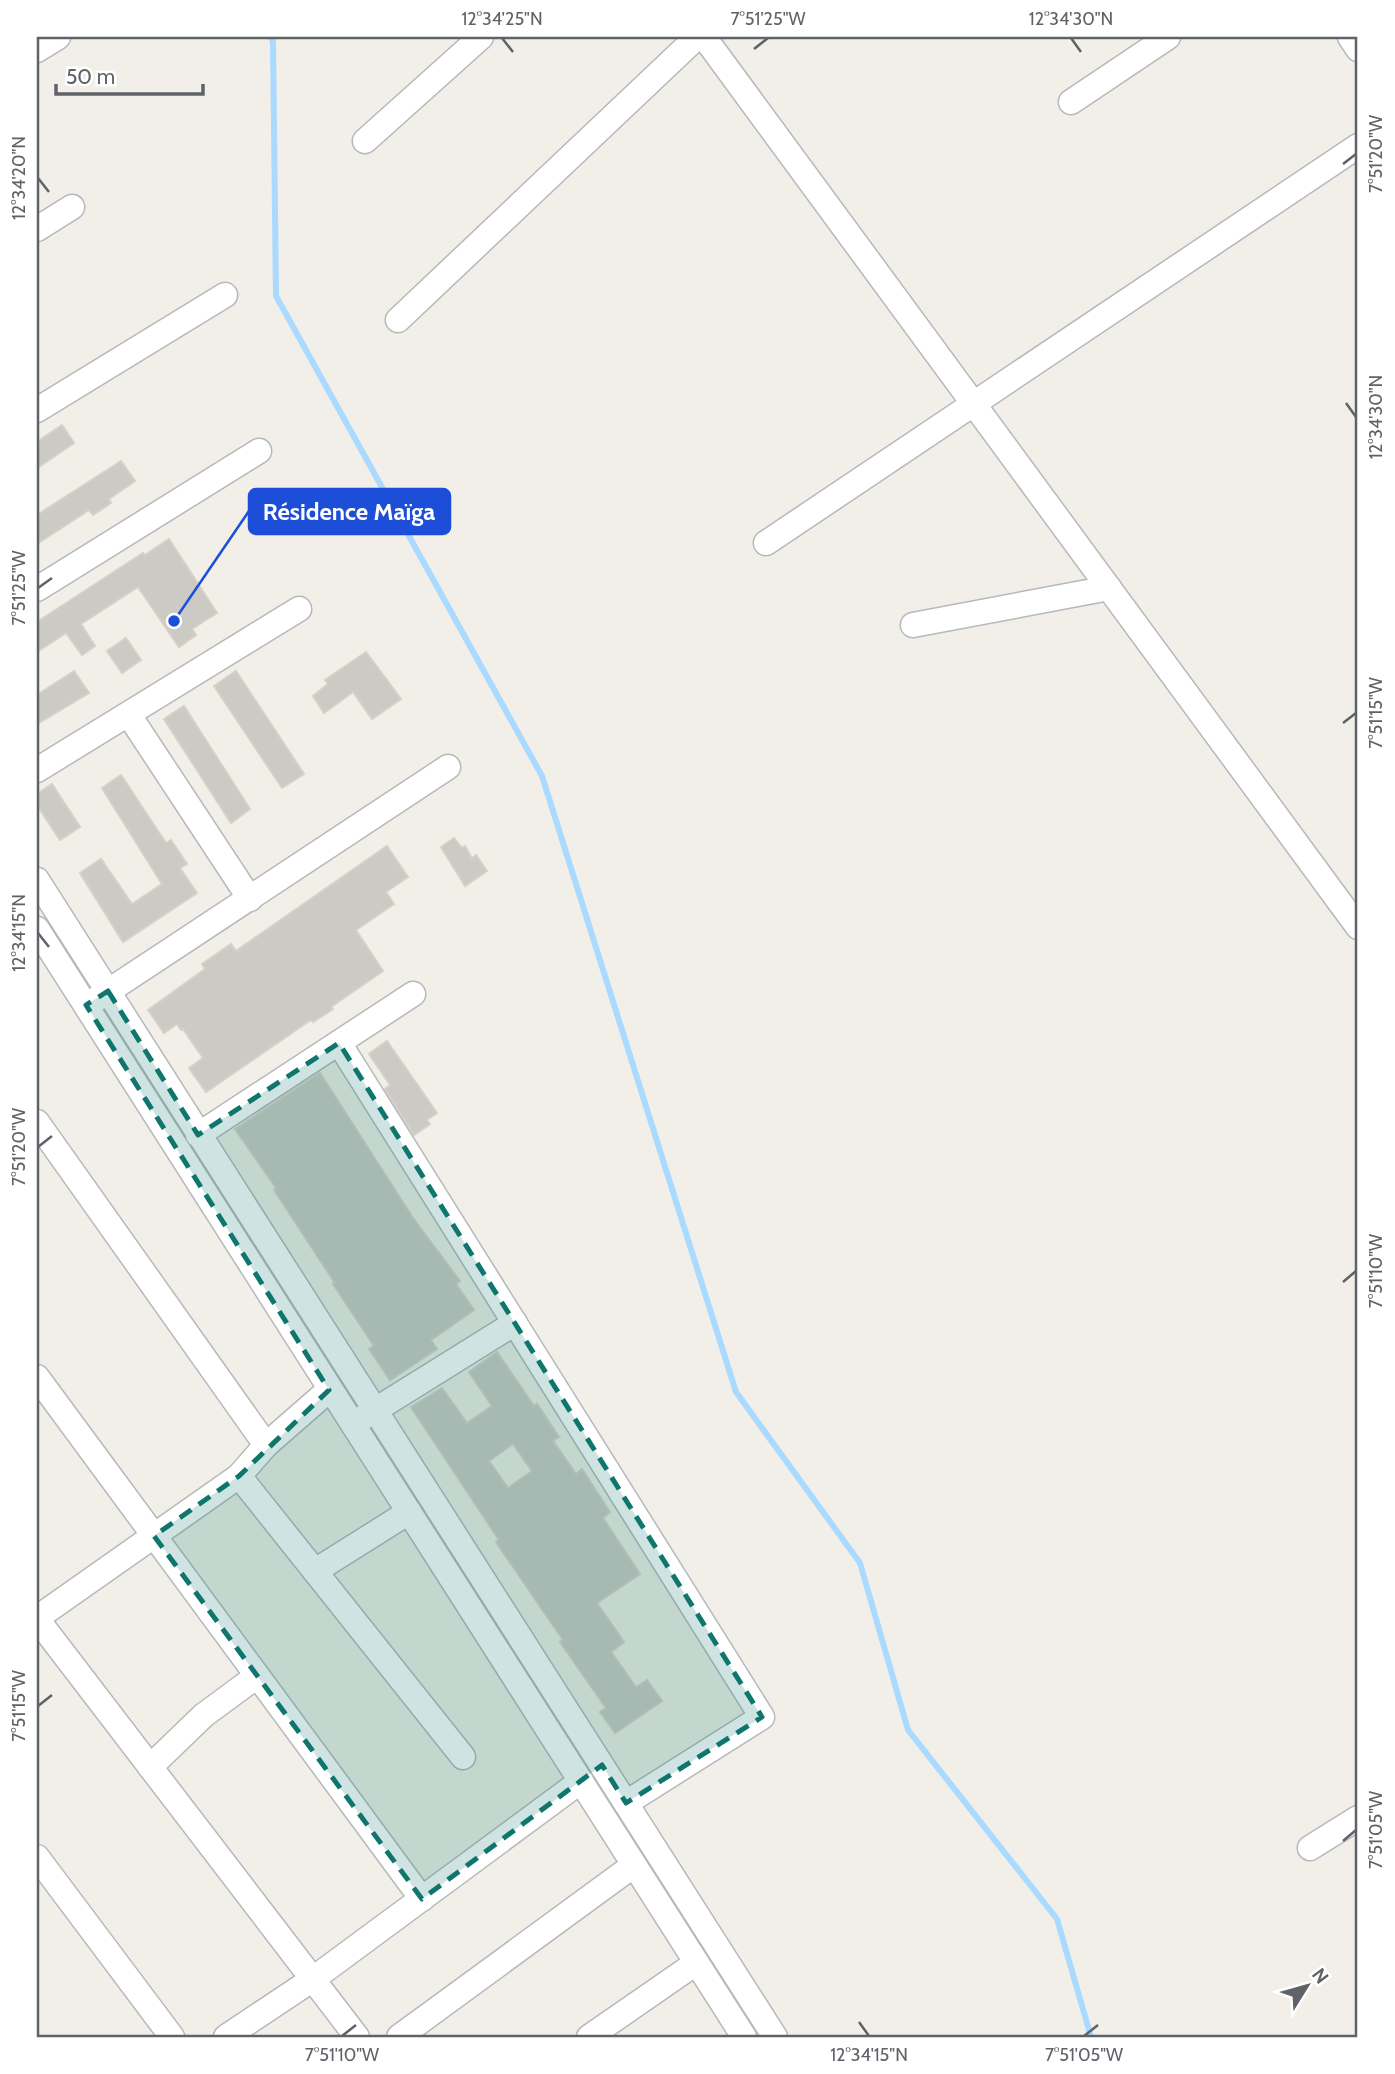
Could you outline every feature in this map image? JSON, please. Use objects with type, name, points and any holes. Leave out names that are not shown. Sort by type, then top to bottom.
[{"type":"street","points":[[365,141],[481,37]]},
{"type":"street","points":[[398,320],[697,37]]},
{"type":"street","points":[[704,37],[1358,927]]},
{"type":"street","points":[[1350,37],[1358,49]]},
{"type":"street","points":[[1071,102],[1164,38]]},
{"type":"street","points":[[766,543],[1358,146]]},
{"type":"street","points":[[37,229],[72,207]]},
{"type":"street","points":[[37,410],[225,295]]},
{"type":"street","points":[[37,589],[259,451]]},
{"type":"street","points":[[913,625],[1109,589]]},
{"type":"street","points":[[37,770],[299,609]]},
{"type":"street","points":[[128,715],[250,899]]},
{"type":"street","points":[[86,1005],[448,767]]},
{"type":"street","points":[[37,880],[775,2037]]},
{"type":"street","points":[[37,929],[744,2037]]},
{"type":"street","points":[[198,1135],[413,994]]},
{"type":"street","points":[[339,1042],[762,1717],[626,1803]]},
{"type":"street","points":[[37,1122],[266,1445]]},
{"type":"street","points":[[353,1424],[515,1322]]},
{"type":"street","points":[[37,1377],[422,1899]]},
{"type":"street","points":[[330,1390],[266,1445],[239,1476],[37,1618],[357,2037]]},
{"type":"street","points":[[239,1476],[463,1757]]},
{"type":"street","points":[[315,1571],[409,1512]]},
{"type":"street","points":[[150,1767],[204,1715],[257,1676]]},
{"type":"street","points":[[226,2037],[313,1979],[581,1781]]},
{"type":"street","points":[[1310,1848],[1358,1818]]},
{"type":"street","points":[[37,1857],[172,2037]]},
{"type":"street","points":[[398,2037],[634,1865]]},
{"type":"street","points":[[589,2037],[696,1962]]},
{"type":"highlighted area","points":[[108,991],[198,1135],[339,1043],[762,1717],[626,1803],[602,1765],[422,1899],[154,1536],[239,1476],[329,1390],[86,1005]]},
{"type":"building","points":[[62,425],[74,443],[37,468],[37,442]]},
{"type":"building","points":[[121,461],[135,481],[109,499],[111,503],[93,515],[89,510],[37,544],[37,515]]},
{"type":"building","points":[[169,539],[217,613],[192,629],[196,635],[179,647],[138,587],[81,624],[95,646],[82,655],[66,633],[37,652],[37,622]]},
{"type":"building","points":[[126,638],[141,660],[122,673],[107,651]]},
{"type":"building","points":[[366,652],[401,699],[372,719],[353,692],[324,713],[313,696],[328,684],[325,680]]},
{"type":"building","points":[[74,671],[89,693],[37,724],[37,695]]},
{"type":"building","points":[[236,671],[304,774],[282,788],[214,686]]},
{"type":"building","points":[[184,706],[250,809],[231,823],[164,719]]},
{"type":"building","points":[[121,775],[166,843],[171,840],[187,864],[180,868],[197,893],[123,942],[80,873],[101,859],[132,904],[162,884],[102,788]]},
{"type":"building","points":[[52,784],[80,827],[60,840],[37,805],[37,794]]},
{"type":"building","points":[[454,838],[462,848],[465,846],[472,858],[476,855],[487,871],[465,886],[441,847]]},
{"type":"building","points":[[387,846],[408,877],[386,892],[394,904],[356,930],[383,971],[331,1007],[333,1009],[313,1022],[311,1020],[206,1092],[189,1068],[203,1058],[183,1029],[177,1024],[164,1033],[148,1010],[205,969],[202,964],[231,944],[236,951]]},
{"type":"building","points":[[387,1041],[437,1113],[427,1120],[430,1124],[414,1135],[385,1089],[390,1085],[369,1054]]},
{"type":"building","points":[[320,1073],[413,1218],[460,1281],[456,1284],[474,1310],[431,1340],[437,1349],[390,1380],[369,1349],[374,1346],[274,1190],[276,1188],[235,1129]]},
{"type":"building","points":[[497,1352],[559,1437],[553,1441],[576,1474],[582,1469],[610,1512],[603,1518],[640,1574],[597,1603],[624,1642],[611,1652],[636,1687],[647,1680],[662,1701],[615,1733],[600,1712],[606,1708],[560,1642],[563,1640],[496,1542],[499,1540],[411,1407],[442,1388],[467,1423],[492,1406],[469,1372]],"holes":[[[513,1444],[532,1471],[508,1488],[489,1461]]]},
{"type":"waterway","points":[[271,37],[276,296],[542,776],[736,1392],[860,1563],[908,1730],[1057,1919],[1091,2037]]},
{"type":"place","name":"Résidence Maïga","points":[[174,621]]}]
